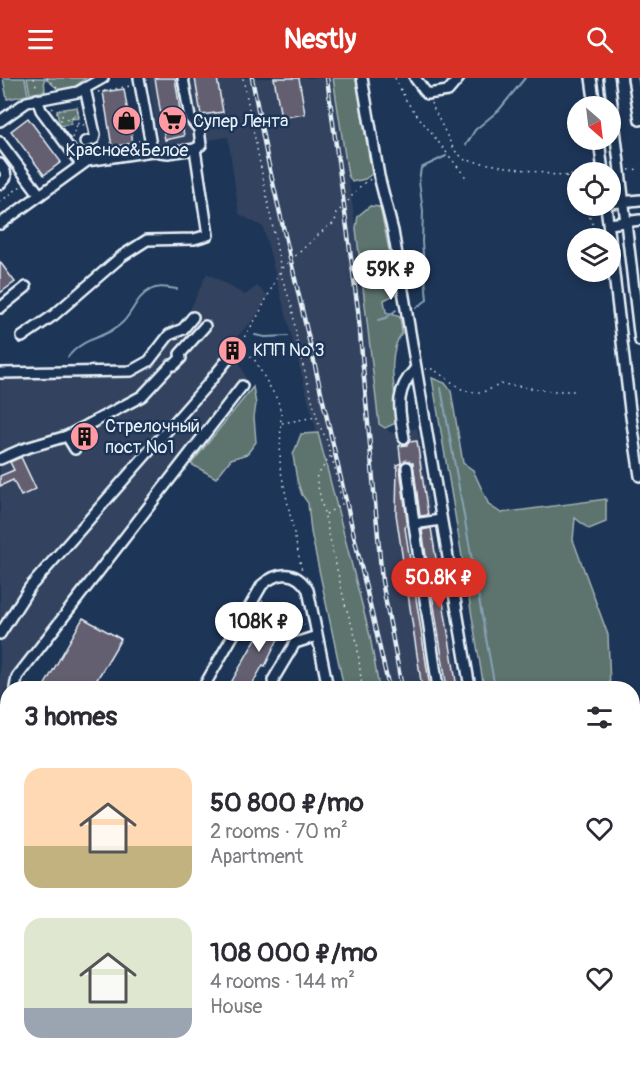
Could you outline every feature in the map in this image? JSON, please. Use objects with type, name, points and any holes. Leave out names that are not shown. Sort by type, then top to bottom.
[{"type":"street","points":[[0,108],[3,119],[27,102],[86,88],[103,78]]},
{"type":"street","points":[[140,78],[152,151]]},
{"type":"street","points":[[0,225],[87,161],[152,151],[168,153],[195,149],[201,145],[199,129],[190,118],[183,78]]},
{"type":"street","points":[[362,78],[379,176],[393,231],[419,369],[441,520],[469,681]]},
{"type":"street","points":[[416,78],[427,94],[448,92],[459,78]]},
{"type":"street","points":[[591,78],[594,96]]},
{"type":"street","points":[[609,78],[640,341]]},
{"type":"street","points":[[633,78],[640,119]]},
{"type":"street","points":[[85,142],[94,139],[94,126],[86,88]]},
{"type":"street","points":[[38,99],[41,110],[81,164]]},
{"type":"street","points":[[0,142],[40,195]]},
{"type":"street","points":[[22,337],[54,315],[122,256],[147,240],[194,239],[208,235],[195,149]]},
{"type":"street","points":[[0,164],[6,174],[5,180],[0,184]]},
{"type":"street","points":[[621,201],[640,200]]},
{"type":"street","points":[[608,216],[609,228]]},
{"type":"street","points":[[609,224],[640,220]]},
{"type":"street","points":[[615,282],[640,476]]},
{"type":"street","points":[[0,308],[26,287]]},
{"type":"street","points":[[0,373],[131,371],[148,361],[169,335],[183,329],[193,317]]},
{"type":"street","points":[[0,459],[23,448],[67,436],[142,396],[171,365],[181,358],[180,354],[205,326]]},
{"type":"street","points":[[0,634],[30,587],[232,354]]},
{"type":"street","points":[[404,438],[399,410],[400,396],[405,381],[419,369]]},
{"type":"street","points":[[16,681],[17,677],[242,386]]},
{"type":"street","points":[[67,436],[75,449]]},
{"type":"street","points":[[407,467],[437,681]]},
{"type":"street","points":[[414,524],[441,520]]},
{"type":"street","points":[[207,681],[262,585],[271,577],[280,574],[296,577],[308,590],[327,681]]},
{"type":"street","points":[[273,681],[292,646],[299,640],[317,636]]},
{"type":"path","points":[[34,78],[38,99]]},
{"type":"path","points":[[48,78],[66,94]]},
{"type":"path","points":[[243,78],[281,271],[292,307],[298,347],[317,417],[336,472],[342,504],[326,515]]},
{"type":"path","points":[[395,78],[407,102],[468,180]]},
{"type":"path","points":[[98,92],[130,86]]},
{"type":"path","points":[[427,94],[454,150],[465,160],[566,176]]},
{"type":"path","points":[[48,104],[64,119],[94,126]]},
{"type":"path","points":[[49,122],[92,115]]},
{"type":"path","points":[[67,145],[74,136],[80,116]]},
{"type":"path","points":[[629,170],[640,169]]},
{"type":"path","points":[[303,582],[280,467],[281,413],[278,400],[254,358],[237,348],[260,314],[281,271],[327,227],[333,225],[336,213],[345,206],[358,186],[379,176]]},
{"type":"path","points":[[0,202],[24,183]]},
{"type":"path","points":[[419,369],[433,369],[463,390],[474,392],[483,392],[502,384],[551,391],[574,391]]},
{"type":"path","points":[[281,424],[317,417]]},
{"type":"path","points":[[331,455],[316,478],[345,604],[357,642],[361,681]]},
{"type":"path","points":[[261,600],[309,628]]},
{"type":"shaded area","points":[[148,78],[333,78],[356,228],[379,424],[392,433],[417,428],[460,681],[378,681],[370,636],[263,227],[239,214],[228,137],[160,148]]},
{"type":"shaded area","points":[[207,273],[245,295],[257,286],[268,296],[256,317],[226,348],[239,361],[249,386],[184,466],[21,681],[0,681],[0,367],[135,367],[172,321],[182,327]]},
{"type":"green space","points":[[3,78],[25,78],[28,95],[7,99]]},
{"type":"green space","points":[[27,78],[44,78],[45,91],[30,94]]},
{"type":"green space","points":[[45,78],[86,78],[74,87],[59,90]]},
{"type":"green space","points":[[333,78],[356,78],[372,174],[365,179],[352,182],[348,175]]},
{"type":"green space","points":[[77,107],[79,118],[71,119],[71,124],[59,126],[57,110]]},
{"type":"green space","points":[[370,206],[380,207],[398,293],[384,300],[386,312],[400,317],[402,333],[394,352],[393,364],[398,422],[385,428],[379,424],[356,228],[358,216]]},
{"type":"green space","points":[[432,378],[445,383],[451,391],[463,463],[473,470],[489,505],[501,513],[606,499],[606,522],[589,529],[575,518],[573,540],[608,635],[610,681],[483,681]]},
{"type":"green space","points":[[253,387],[256,404],[254,417],[256,442],[247,454],[231,459],[216,478],[191,464]]},
{"type":"green space","points":[[318,433],[370,636],[378,681],[343,681],[311,532],[308,503],[302,495],[297,480],[293,455],[301,434]]},
{"type":"building","name":"Супер Лента","points":[[155,78],[175,78],[184,136],[165,140]]},
{"type":"building","points":[[195,78],[217,78],[223,112],[201,115]]},
{"type":"building","points":[[274,78],[299,78],[305,114],[281,118]]},
{"type":"building","points":[[124,89],[133,143],[112,147],[103,92]]},
{"type":"building","points":[[28,118],[61,162],[44,175],[11,131]]},
{"type":"building","points":[[0,262],[15,282],[0,293]]},
{"type":"building","points":[[417,441],[428,515],[420,516],[413,463],[406,460],[400,468],[407,521],[405,528],[429,681],[421,681],[396,514],[397,465],[401,463],[399,446],[407,445],[409,442]]},
{"type":"building","points":[[21,457],[36,489],[21,496],[13,480],[0,486],[0,476],[14,470],[10,462]]},
{"type":"building","points":[[431,528],[456,681],[446,681],[422,530]]},
{"type":"building","points":[[270,614],[274,616],[275,614],[287,623],[282,633],[284,634],[280,640],[278,639],[265,666],[263,665],[254,681],[232,681]]},
{"type":"building","points":[[83,618],[121,639],[96,681],[47,681]]},
{"type":"waterway","points":[[466,145],[475,130],[499,110],[525,78]]},
{"type":"waterway","points":[[416,308],[427,300],[422,242],[423,211],[419,181],[421,168],[446,156]]},
{"type":"waterway","points":[[68,357],[81,345],[116,328],[138,300],[150,290],[164,287],[177,289]]},
{"type":"waterway","points":[[378,320],[386,318],[396,310]]},
{"type":"waterway","points":[[255,335],[288,336]]},
{"type":"waterway","points":[[441,388],[494,681]]},
{"type":"railway","points":[[252,78],[267,157],[387,681]]},
{"type":"railway","points":[[327,78],[358,310],[382,581],[401,681]]},
{"type":"place","name":"Красное&Белое","points":[[127,121]]},
{"type":"place","name":"Супер Лента","points":[[172,121]]},
{"type":"place","name":"КПП № 3","points":[[232,350]]},
{"type":"place","name":"Стрелочный пост №1","points":[[84,436]]}]
